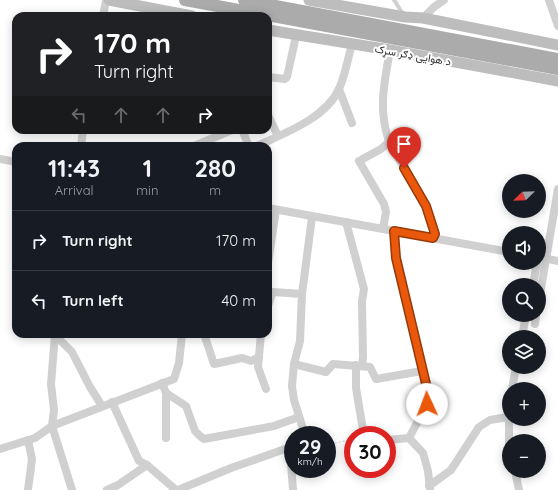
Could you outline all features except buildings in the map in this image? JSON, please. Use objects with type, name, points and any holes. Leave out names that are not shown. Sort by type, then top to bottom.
[{"type":"main road","points":[[109,0],[171,12]]},
{"type":"main road","points":[[185,0],[250,12]]},
{"type":"main road","points":[[244,0],[558,59]]},
{"type":"main road","points":[[309,0],[405,18],[423,18],[558,45]]},
{"type":"main road","points":[[272,16],[558,69]]},
{"type":"main road","name":"د هوایی ډګر سړک","points":[[272,31],[558,80]]},
{"type":"street","points":[[104,12],[106,0]]},
{"type":"street","points":[[423,18],[444,0]]},
{"type":"street","points":[[549,0],[558,26]]},
{"type":"street","points":[[272,77],[285,79],[287,77],[296,36]]},
{"type":"street","points":[[265,142],[316,116],[327,107],[339,89],[352,44]]},
{"type":"street","points":[[390,50],[382,92],[382,109],[389,142],[426,206],[434,227],[435,234],[433,238]]},
{"type":"street","points":[[339,89],[352,123]]},
{"type":"street","points":[[272,123],[278,136]]},
{"type":"street","points":[[204,142],[222,134]]},
{"type":"street","points":[[383,229],[386,212],[384,204],[359,161],[381,149],[389,142]]},
{"type":"street","points":[[0,159],[12,161]]},
{"type":"street","points":[[546,244],[558,188]]},
{"type":"street","points":[[272,209],[502,251]]},
{"type":"street","points":[[302,426],[294,400],[292,386],[294,364],[300,341],[302,294],[312,217]]},
{"type":"street","points":[[346,222],[364,289],[362,301],[363,357],[359,366],[356,388],[362,426]]},
{"type":"street","points":[[394,231],[396,258],[427,388],[427,404],[409,438]]},
{"type":"street","points":[[546,259],[558,261]]},
{"type":"street","points":[[272,294],[273,292],[302,294]]},
{"type":"street","points":[[55,338],[51,384],[54,410],[52,426],[72,490]]},
{"type":"street","points":[[59,338],[72,352],[90,387],[102,406]]},
{"type":"street","points":[[0,449],[34,438],[52,426],[174,378],[179,363],[182,338]]},
{"type":"street","points":[[205,338],[214,364],[242,358],[251,361],[259,357]]},
{"type":"street","points":[[261,338],[258,367],[266,389]]},
{"type":"street","points":[[294,364],[326,372],[333,364],[370,367],[376,379],[422,371]]},
{"type":"street","points":[[162,383],[166,393],[166,438]]},
{"type":"street","points":[[166,393],[186,406],[195,431],[204,438],[274,426],[299,417]]},
{"type":"street","points":[[112,402],[139,461],[147,465],[177,490],[231,468],[284,449]]},
{"type":"street","points":[[430,488],[450,470],[479,427],[490,420],[502,416]]},
{"type":"street","points":[[396,439],[409,438]]},
{"type":"street","points":[[409,438],[423,453],[428,471],[430,488]]},
{"type":"street","points":[[28,440],[32,459],[28,490]]},
{"type":"street","points":[[107,490],[119,487],[147,465]]},
{"type":"street","points":[[292,478],[293,490]]},
{"type":"street","points":[[517,478],[520,490]]},
{"type":"lane","points":[[394,0],[405,18]]},
{"type":"route","points":[[404,168],[426,206],[435,234],[433,238],[394,231],[396,258],[427,388],[427,404]]}]
